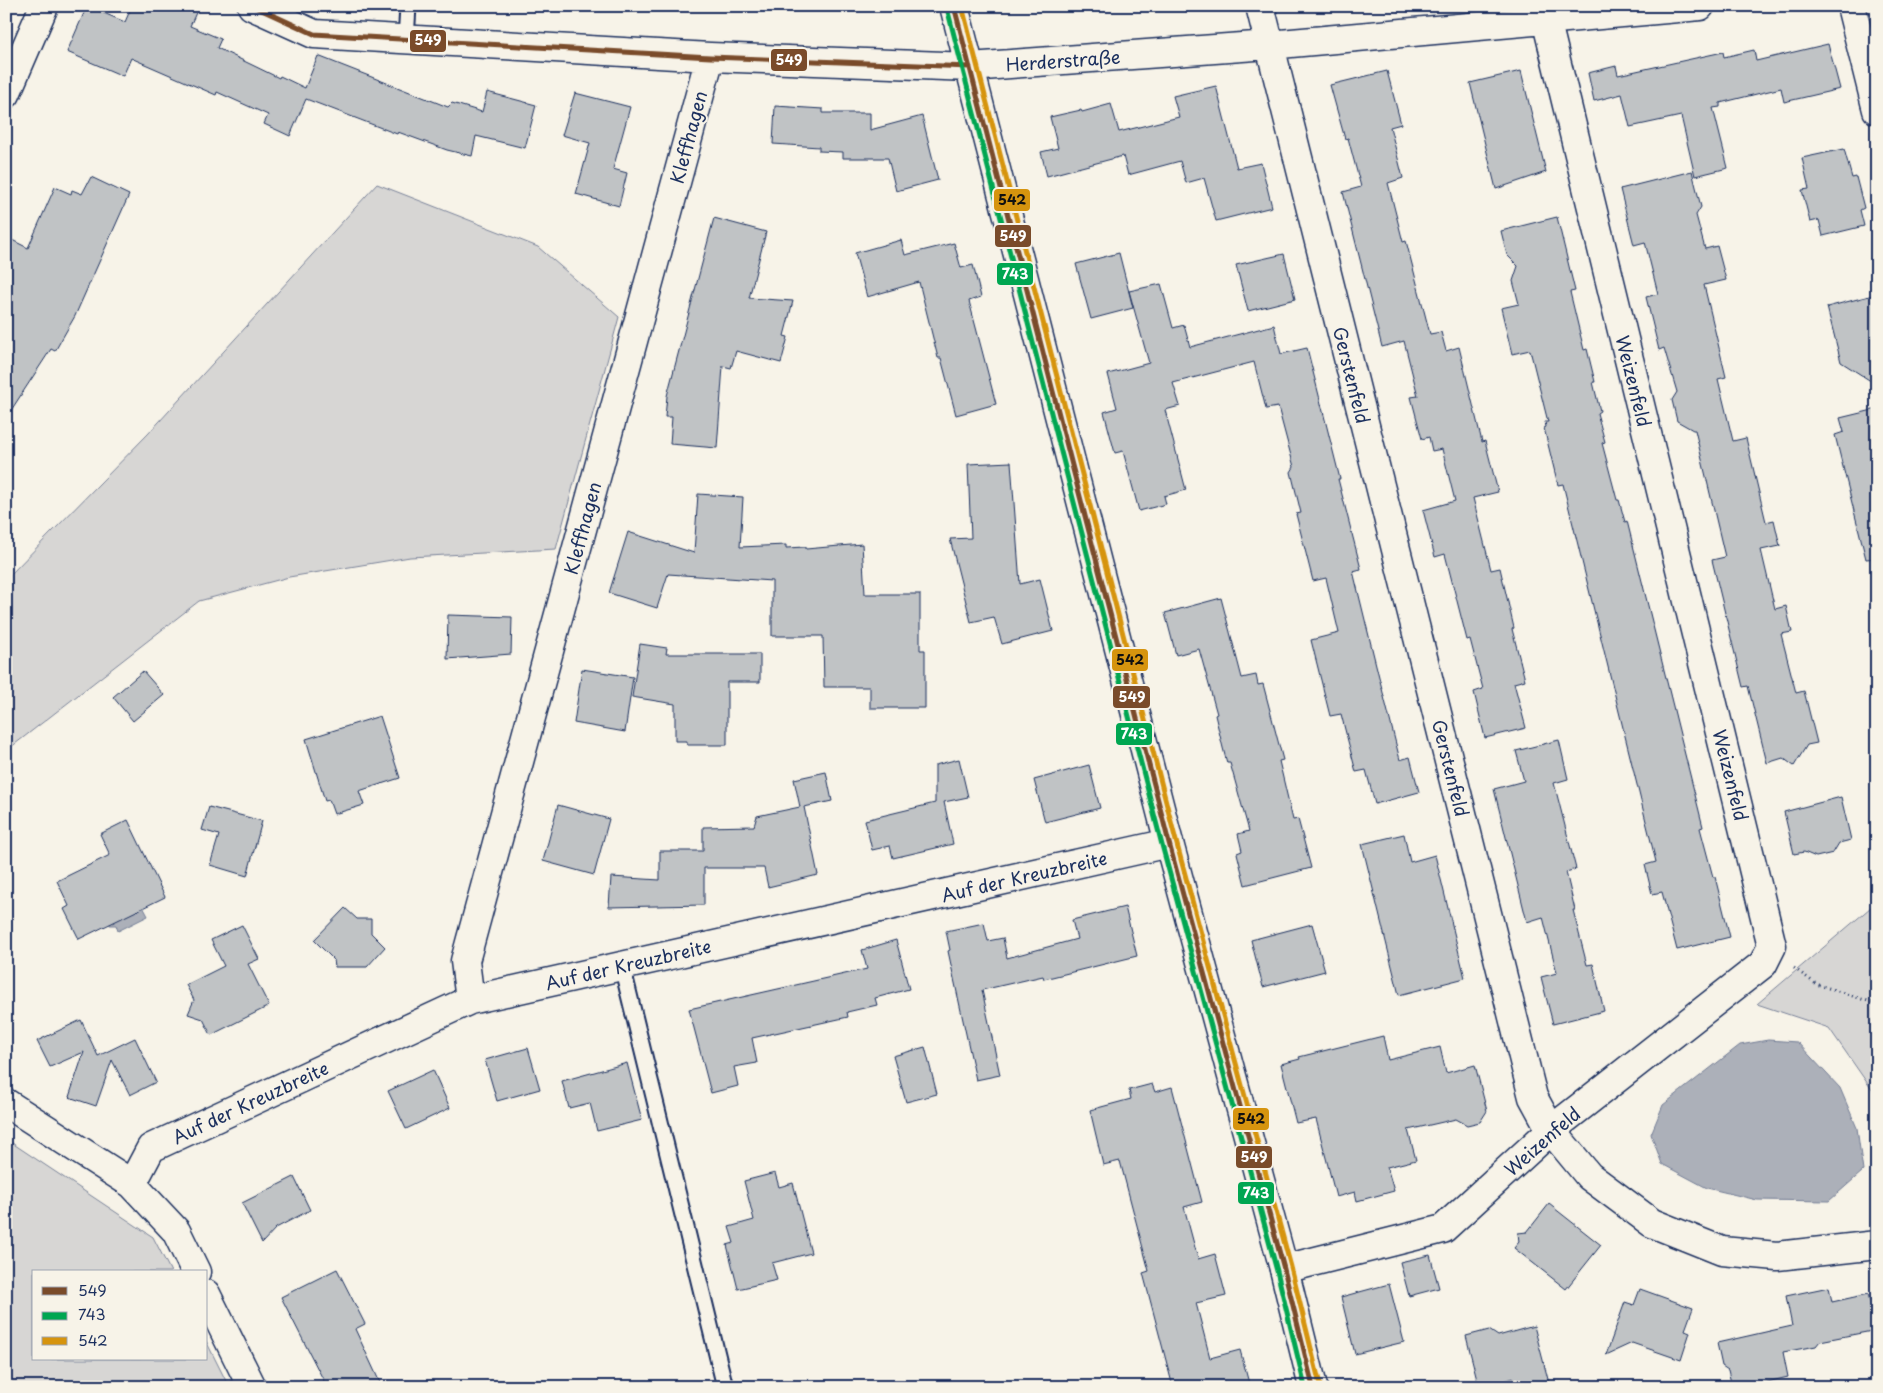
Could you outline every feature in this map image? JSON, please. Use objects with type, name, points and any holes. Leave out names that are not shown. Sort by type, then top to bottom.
[{"type":"street","points":[[6,94],[44,6]]},
{"type":"street","name":"Herderstraße","points":[[252,6],[314,34],[710,57],[970,67],[1269,45],[1700,6]]},
{"type":"street","points":[[954,6],[1169,843],[1284,1269],[1313,1387]]},
{"type":"street","name":"Gerstenfeld","points":[[1260,6],[1533,1096],[1552,1130],[1589,1176],[1652,1223],[1722,1251],[1777,1256],[1877,1244]]},
{"type":"street","points":[[1851,6],[1877,110]]},
{"type":"street","name":"Weizenfeld","points":[[1284,1269],[1443,1229],[1552,1130],[1763,964],[1772,946],[1546,19]]},
{"type":"street","name":"Kleffhagen","points":[[470,1000],[465,961],[710,57]]},
{"type":"street","name":"Auf der Kreuzbreite","points":[[132,1184],[151,1148],[470,1000],[1169,843]]},
{"type":"street","points":[[6,1103],[132,1184],[176,1231],[195,1270]]},
{"type":"street","points":[[208,1298],[252,1387]]},
{"type":"lane","points":[[406,40],[408,6]]},
{"type":"lane","points":[[622,966],[725,1387]]},
{"type":"path","points":[[1772,946],[1789,965],[1816,984],[1877,1004]]},
{"type":"shaded area","points":[[377,184],[538,247],[619,317],[556,549],[410,557],[289,577],[199,601],[6,751],[6,579],[148,434]]},
{"type":"shaded area","points":[[139,899],[148,916],[118,931],[116,925],[110,925],[109,923]]},
{"type":"shaded area","points":[[1877,902],[1877,1097],[1829,1028],[1757,1004]]},
{"type":"shaded area","points":[[1768,1040],[1797,1042],[1840,1088],[1857,1128],[1863,1171],[1829,1201],[1757,1200],[1707,1188],[1662,1164],[1651,1134],[1663,1105],[1740,1045]]},
{"type":"shaded area","points":[[6,1139],[153,1237],[170,1270],[32,1270],[32,1360],[208,1360],[208,1345],[229,1387],[6,1387]]},
{"type":"building","points":[[87,6],[125,22],[132,6],[199,6],[190,26],[221,39],[217,48],[279,78],[280,76],[305,88],[318,56],[448,107],[452,103],[482,112],[487,92],[536,105],[525,148],[476,136],[472,156],[447,150],[398,132],[397,134],[306,99],[290,136],[264,124],[268,115],[217,92],[216,95],[131,58],[123,76],[67,52]]},
{"type":"building","points":[[1828,44],[1840,89],[1784,102],[1781,88],[1720,103],[1720,107],[1713,108],[1728,168],[1695,176],[1681,116],[1630,127],[1622,94],[1594,101],[1588,73],[1616,66],[1618,75],[1723,52],[1724,57],[1754,50],[1756,61]]},
{"type":"building","points":[[1387,71],[1401,124],[1390,127],[1403,178],[1388,183],[1403,242],[1406,241],[1430,334],[1441,332],[1446,351],[1459,347],[1482,442],[1485,441],[1498,492],[1473,498],[1491,570],[1500,568],[1514,628],[1512,629],[1525,680],[1514,683],[1526,728],[1485,738],[1474,692],[1483,689],[1470,639],[1467,640],[1445,554],[1435,557],[1423,510],[1455,501],[1442,449],[1432,451],[1429,437],[1422,439],[1411,397],[1418,396],[1404,341],[1382,347],[1343,192],[1361,187],[1348,138],[1345,139],[1330,85]]},
{"type":"building","points":[[1521,71],[1546,172],[1496,189],[1470,83]]},
{"type":"building","points":[[1216,86],[1237,168],[1261,163],[1272,207],[1216,221],[1204,178],[1186,183],[1180,161],[1128,175],[1123,156],[1047,176],[1041,152],[1058,148],[1050,117],[1081,110],[1082,112],[1111,104],[1119,132],[1179,117],[1173,96]]},
{"type":"building","points":[[575,93],[630,107],[613,169],[627,173],[619,206],[576,194],[590,143],[562,135]]},
{"type":"building","points":[[775,106],[823,109],[823,113],[870,113],[870,130],[922,116],[938,180],[896,191],[888,158],[843,158],[843,152],[819,151],[819,147],[773,144]]},
{"type":"building","points":[[1844,149],[1852,178],[1856,177],[1864,208],[1860,210],[1864,226],[1823,236],[1819,220],[1810,222],[1802,190],[1809,189],[1802,158]]},
{"type":"building","points":[[1692,171],[1701,207],[1696,215],[1705,249],[1717,246],[1726,280],[1704,285],[1726,377],[1718,379],[1733,441],[1746,438],[1766,522],[1774,520],[1780,546],[1761,550],[1775,609],[1786,606],[1792,632],[1781,634],[1796,693],[1804,691],[1817,743],[1807,745],[1794,766],[1783,758],[1767,763],[1748,686],[1743,687],[1712,560],[1725,557],[1695,430],[1677,421],[1672,400],[1677,392],[1664,348],[1659,350],[1646,297],[1658,294],[1645,242],[1634,245],[1620,189]]},
{"type":"building","points":[[91,177],[129,195],[75,316],[55,351],[51,349],[6,418],[6,237],[28,248],[55,187],[71,194],[72,190],[82,194]]},
{"type":"building","points":[[1557,217],[1575,291],[1570,292],[1584,350],[1587,349],[1595,382],[1593,382],[1600,411],[1597,413],[1605,442],[1602,443],[1617,500],[1619,500],[1625,522],[1627,521],[1703,827],[1700,828],[1730,937],[1677,950],[1662,892],[1652,894],[1645,865],[1656,862],[1563,484],[1558,485],[1544,428],[1546,427],[1545,422],[1548,422],[1530,350],[1512,354],[1501,308],[1519,304],[1513,281],[1518,266],[1507,255],[1501,231]]},
{"type":"building","points":[[714,218],[766,232],[749,298],[793,301],[784,336],[788,337],[781,363],[736,351],[731,368],[723,366],[717,448],[670,444],[672,417],[665,417],[667,396]]},
{"type":"building","points":[[901,240],[905,255],[954,243],[961,268],[973,265],[981,297],[969,301],[996,404],[956,415],[941,358],[938,358],[919,282],[867,297],[855,253]]},
{"type":"building","points":[[1119,253],[1133,308],[1091,319],[1076,264]]},
{"type":"building","points":[[1284,254],[1295,299],[1248,311],[1236,265]]},
{"type":"building","points":[[1161,284],[1173,328],[1184,325],[1190,347],[1274,325],[1281,354],[1307,348],[1361,569],[1353,571],[1376,665],[1400,760],[1410,757],[1419,792],[1375,804],[1366,770],[1356,772],[1341,714],[1330,716],[1311,640],[1339,633],[1326,578],[1313,581],[1296,514],[1301,513],[1291,472],[1294,467],[1278,407],[1266,409],[1254,362],[1173,383],[1180,406],[1165,410],[1186,490],[1164,496],[1166,504],[1139,511],[1123,451],[1115,453],[1104,412],[1117,408],[1108,374],[1149,363],[1129,291]]},
{"type":"building","points":[[1877,294],[1877,385],[1841,362],[1827,307]]},
{"type":"building","points":[[1877,409],[1877,558],[1866,559],[1835,435],[1844,432],[1840,418]]},
{"type":"building","points":[[1011,462],[1020,584],[1040,579],[1053,631],[1002,644],[994,617],[971,622],[950,539],[971,538],[968,464]]},
{"type":"building","points":[[698,494],[743,497],[740,547],[786,545],[786,548],[806,547],[806,549],[862,544],[865,594],[920,594],[920,650],[925,650],[925,708],[870,708],[870,687],[824,687],[823,636],[772,636],[772,581],[668,574],[657,608],[609,593],[628,532],[694,553]]},
{"type":"building","points":[[1221,598],[1242,678],[1256,675],[1258,685],[1263,684],[1283,760],[1279,761],[1293,820],[1298,819],[1311,868],[1245,885],[1237,853],[1242,851],[1238,834],[1249,831],[1230,763],[1227,763],[1215,715],[1217,714],[1199,649],[1176,655],[1165,613]]},
{"type":"building","points":[[448,615],[512,617],[511,654],[447,659]]},
{"type":"building","points":[[640,644],[667,648],[666,654],[760,654],[760,682],[727,682],[727,745],[687,745],[687,741],[675,741],[675,704],[632,697]]},
{"type":"building","points":[[582,669],[633,677],[625,732],[574,723]]},
{"type":"building","points":[[143,671],[164,695],[133,721],[113,697]]},
{"type":"building","points":[[380,716],[400,778],[359,791],[364,805],[334,814],[329,800],[325,801],[306,739]]},
{"type":"building","points":[[1559,740],[1568,779],[1554,783],[1576,869],[1566,872],[1575,910],[1573,910],[1587,965],[1593,964],[1604,1011],[1553,1024],[1541,977],[1557,973],[1543,917],[1527,922],[1494,789],[1524,781],[1516,751]]},
{"type":"building","points":[[959,759],[968,797],[944,802],[953,844],[893,858],[890,846],[872,850],[865,820],[935,803],[935,765]]},
{"type":"building","points":[[1089,765],[1100,808],[1045,822],[1034,780]]},
{"type":"building","points":[[826,772],[832,801],[804,807],[818,875],[768,887],[764,868],[704,868],[704,905],[609,907],[611,877],[660,880],[660,851],[703,851],[703,827],[754,826],[757,816],[800,807],[794,779]]},
{"type":"building","points":[[1841,797],[1851,840],[1839,843],[1833,853],[1816,857],[1804,852],[1794,854],[1784,812]]},
{"type":"building","points":[[558,805],[609,819],[594,875],[543,861]]},
{"type":"building","points":[[209,807],[262,821],[247,876],[210,865],[219,835],[202,830]]},
{"type":"building","points":[[128,820],[165,897],[79,939],[64,909],[69,906],[57,881],[110,855],[100,834]]},
{"type":"building","points":[[1404,834],[1410,862],[1435,855],[1465,978],[1399,995],[1362,844]]},
{"type":"building","points":[[1125,907],[1137,956],[1044,979],[1043,976],[982,990],[1000,1075],[976,1080],[948,951],[950,950],[946,931],[984,923],[988,941],[1003,938],[1007,958],[1077,939],[1072,920]]},
{"type":"building","points":[[345,908],[357,919],[371,919],[371,933],[385,947],[367,967],[335,967],[334,960],[314,940]]},
{"type":"building","points":[[1312,924],[1325,971],[1263,987],[1251,940]]},
{"type":"building","points":[[242,925],[259,959],[248,964],[269,1006],[211,1035],[203,1019],[188,1014],[194,1000],[186,985],[224,966],[211,940]]},
{"type":"building","points":[[896,940],[909,989],[875,998],[877,1005],[847,1012],[848,1017],[752,1038],[757,1063],[734,1067],[738,1086],[711,1093],[689,1009],[867,969],[862,950]]},
{"type":"building","points":[[81,1020],[98,1056],[135,1038],[156,1082],[130,1095],[112,1060],[96,1106],[69,1097],[84,1052],[50,1067],[37,1041]]},
{"type":"building","points":[[1383,1036],[1388,1060],[1440,1047],[1446,1073],[1475,1065],[1487,1111],[1480,1122],[1467,1125],[1456,1119],[1408,1130],[1416,1160],[1387,1167],[1394,1191],[1357,1201],[1355,1192],[1336,1197],[1316,1119],[1296,1123],[1281,1064],[1300,1059],[1299,1057]]},
{"type":"building","points":[[925,1047],[937,1094],[906,1102],[893,1056]]},
{"type":"building","points":[[528,1048],[540,1089],[497,1101],[485,1060]]},
{"type":"building","points":[[627,1063],[642,1120],[597,1131],[590,1103],[569,1108],[562,1081]]},
{"type":"building","points":[[433,1070],[450,1108],[406,1129],[388,1091]]},
{"type":"building","points":[[1152,1084],[1155,1092],[1172,1087],[1202,1202],[1184,1207],[1198,1259],[1215,1254],[1226,1296],[1196,1303],[1210,1358],[1240,1350],[1250,1387],[1173,1387],[1143,1273],[1149,1271],[1120,1161],[1103,1165],[1090,1110],[1131,1099],[1129,1090]]},
{"type":"building","points":[[775,1173],[779,1187],[793,1183],[811,1253],[772,1263],[777,1280],[738,1289],[727,1245],[734,1243],[729,1227],[754,1220],[744,1181]]},
{"type":"building","points":[[294,1177],[310,1210],[276,1228],[262,1243],[242,1203]]},
{"type":"building","points":[[1549,1204],[1601,1245],[1566,1289],[1514,1248],[1519,1242],[1518,1233],[1527,1232]]},
{"type":"building","points":[[1430,1255],[1439,1288],[1409,1296],[1400,1262]]},
{"type":"building","points":[[337,1269],[365,1324],[355,1329],[382,1387],[327,1387],[281,1297]]},
{"type":"building","points":[[1389,1284],[1404,1342],[1355,1354],[1341,1297]]},
{"type":"building","points":[[1829,1287],[1832,1302],[1868,1294],[1871,1305],[1877,1303],[1877,1330],[1820,1341],[1816,1346],[1783,1352],[1788,1377],[1747,1387],[1732,1387],[1728,1370],[1722,1366],[1717,1343],[1792,1326],[1786,1296]]},
{"type":"building","points":[[1640,1289],[1693,1308],[1685,1330],[1690,1332],[1681,1360],[1632,1343],[1606,1355],[1625,1302],[1634,1305]]},
{"type":"building","points":[[1534,1326],[1550,1387],[1517,1387],[1514,1378],[1479,1387],[1466,1336],[1489,1330],[1498,1336]]},
{"type":"transit line","name":"549","points":[[253,6],[314,34],[710,57],[970,67]]},
{"type":"transit line","name":"549","points":[[954,6],[1169,843],[1284,1269],[1313,1387]]},
{"type":"transit line","name":"542","points":[[962,6],[1176,841],[1291,1267],[1320,1385]]},
{"type":"transit line","name":"743","points":[[947,8],[1162,845],[1277,1271],[1305,1387]]}]
